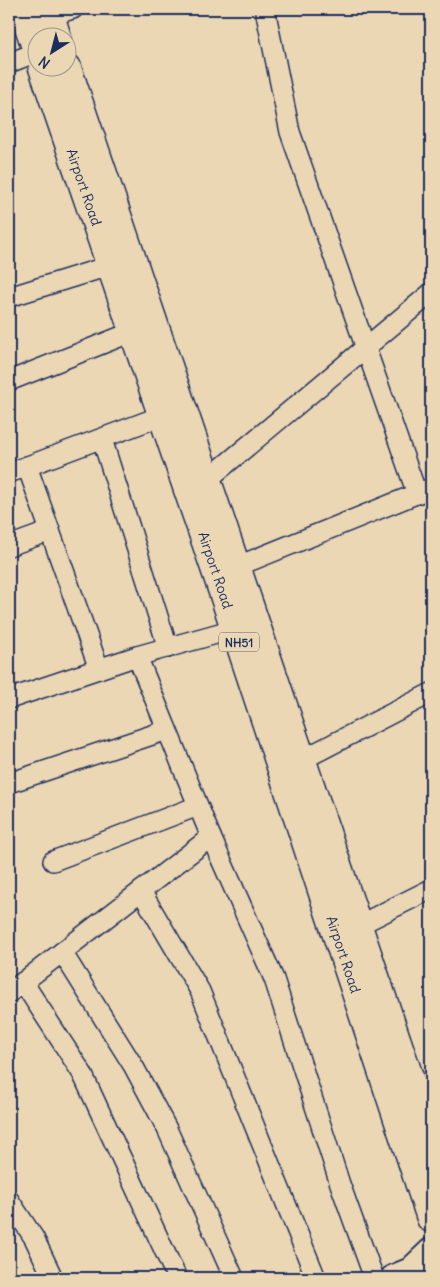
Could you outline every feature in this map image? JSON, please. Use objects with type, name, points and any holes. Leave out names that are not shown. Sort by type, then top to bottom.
[{"type":"highway","points":[[23,9],[29,28]]},
{"type":"highway","name":"Airport Road","points":[[47,78],[112,264],[132,332],[234,629],[292,765]]},
{"type":"highway","name":"Airport Road","points":[[71,78],[207,480],[238,566],[292,765],[347,931],[431,1218]]},
{"type":"highway","name":"Airport Road","points":[[347,931],[431,1142]]},
{"type":"street","points":[[238,566],[424,491],[366,348],[290,132],[265,9]]},
{"type":"street","points":[[9,64],[28,56]]},
{"type":"street","points":[[10,293],[112,264]]},
{"type":"street","points":[[207,480],[431,293]]},
{"type":"street","points":[[9,381],[132,332]]},
{"type":"street","points":[[9,473],[161,416]]},
{"type":"street","points":[[102,439],[168,648]]},
{"type":"street","points":[[27,466],[99,669]]},
{"type":"street","points":[[9,546],[50,531]]},
{"type":"street","points":[[9,699],[137,656],[234,629]]},
{"type":"street","points":[[137,656],[211,837],[274,978],[309,1082],[340,1184],[374,1278]]},
{"type":"street","points":[[292,765],[431,693]]},
{"type":"street","points":[[9,783],[167,730]]},
{"type":"street","points":[[53,861],[198,806]]},
{"type":"street","points":[[178,1278],[82,1073],[16,988],[211,837]]},
{"type":"street","points":[[347,931],[431,889]]},
{"type":"street","points":[[141,891],[200,991],[316,1278]]},
{"type":"street","points":[[62,952],[134,1067],[167,1128],[234,1278]]},
{"type":"street","points":[[9,1200],[34,1238],[53,1278]]},
{"type":"street","points":[[412,1273],[431,1252]]}]
